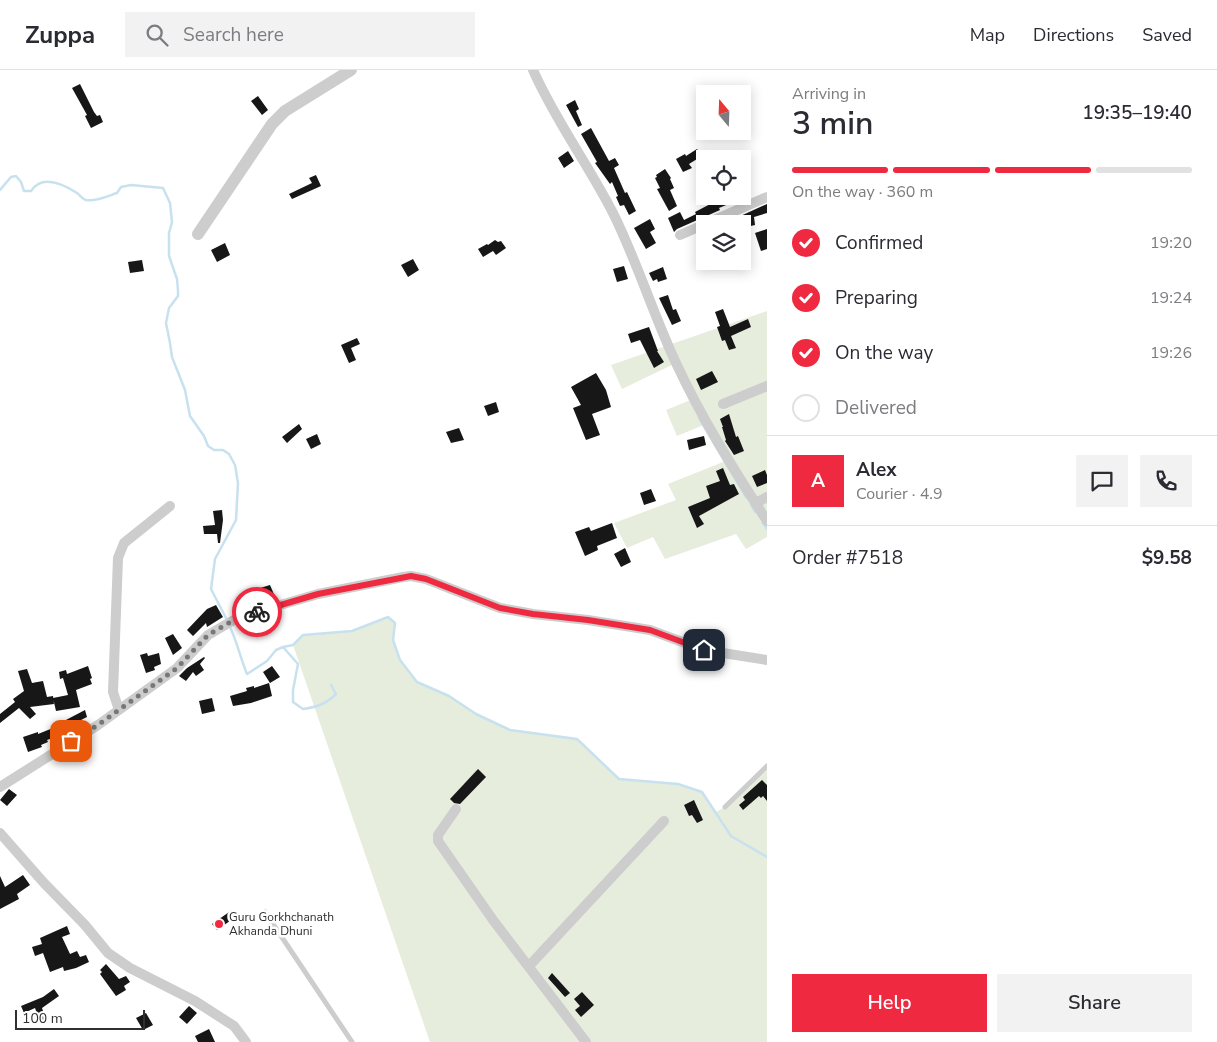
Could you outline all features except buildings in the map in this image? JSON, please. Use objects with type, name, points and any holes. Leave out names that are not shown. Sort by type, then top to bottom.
[{"type":"street","points":[[198,234],[272,124],[285,111],[351,70]]},
{"type":"street","points":[[533,70],[571,142],[612,213],[634,260],[676,363],[706,424],[767,521]]},
{"type":"street","points":[[680,235],[767,197]]},
{"type":"street","points":[[723,404],[767,386]]},
{"type":"street","points":[[756,503],[767,497]]},
{"type":"street","points":[[119,710],[113,692],[118,558],[124,543],[170,506]]},
{"type":"street","points":[[0,787],[119,710],[177,668],[208,635],[239,617],[318,594],[411,576],[426,579],[500,608],[650,630],[704,650],[767,660]]},
{"type":"street","points":[[456,810],[438,835],[438,841],[493,920],[586,1042]]},
{"type":"street","points":[[529,966],[664,821]]},
{"type":"street","points":[[0,833],[44,884],[85,925],[108,953],[130,968],[195,1001],[234,1026],[246,1042]]},
{"type":"lane","points":[[725,807],[767,766]]},
{"type":"lane","points":[[265,912],[352,1042]]},
{"type":"green space","points":[[767,311],[767,537],[746,549],[736,534],[665,559],[653,537],[627,548],[614,523],[676,500],[668,484],[728,460],[706,424],[677,436],[666,410],[693,399],[676,363],[622,389],[611,365]]},
{"type":"green space","points":[[388,617],[395,623],[393,640],[400,660],[417,682],[449,696],[476,714],[510,730],[577,739],[619,779],[678,784],[702,792],[716,812],[725,807],[767,766],[767,1042],[430,1042],[293,645],[303,635],[352,631]]},
{"type":"waterway","points":[[0,190],[11,177],[16,176],[21,182],[24,191],[31,191],[41,183],[53,182],[65,186],[85,199],[90,200],[117,193],[121,187],[131,185],[163,188],[170,203],[172,222],[169,233],[169,256],[177,279],[178,291],[178,296],[169,308],[166,323],[172,357],[185,390],[190,416],[204,436],[208,446],[214,450],[223,450],[229,454],[235,465],[238,483],[236,520],[215,559],[211,589],[227,620]]},
{"type":"waterway","points":[[699,418],[746,497]]},
{"type":"waterway","points":[[751,505],[755,512]]},
{"type":"waterway","points":[[763,523],[767,529]]},
{"type":"waterway","points":[[283,647],[293,645],[303,635],[352,631],[388,617],[395,623],[393,640],[400,660],[417,682],[449,696],[476,714],[510,730],[577,739],[619,779],[678,784],[702,792],[731,836],[767,857]]},
{"type":"waterway","points":[[229,625],[247,674],[267,661],[276,650],[283,647],[298,664],[293,690],[293,702],[303,709],[329,700],[336,694],[331,685]]},
{"type":"way so far","points":[[71,741],[98,725],[177,668],[208,635],[239,617],[257,612]]},
{"type":"place","name":"Guru Gorkhchanath Akhanda Dhuni","points":[[219,924]]},
{"type":"route","points":[[257,612],[318,594],[411,576],[426,579],[500,608],[650,630],[704,650]]}]
